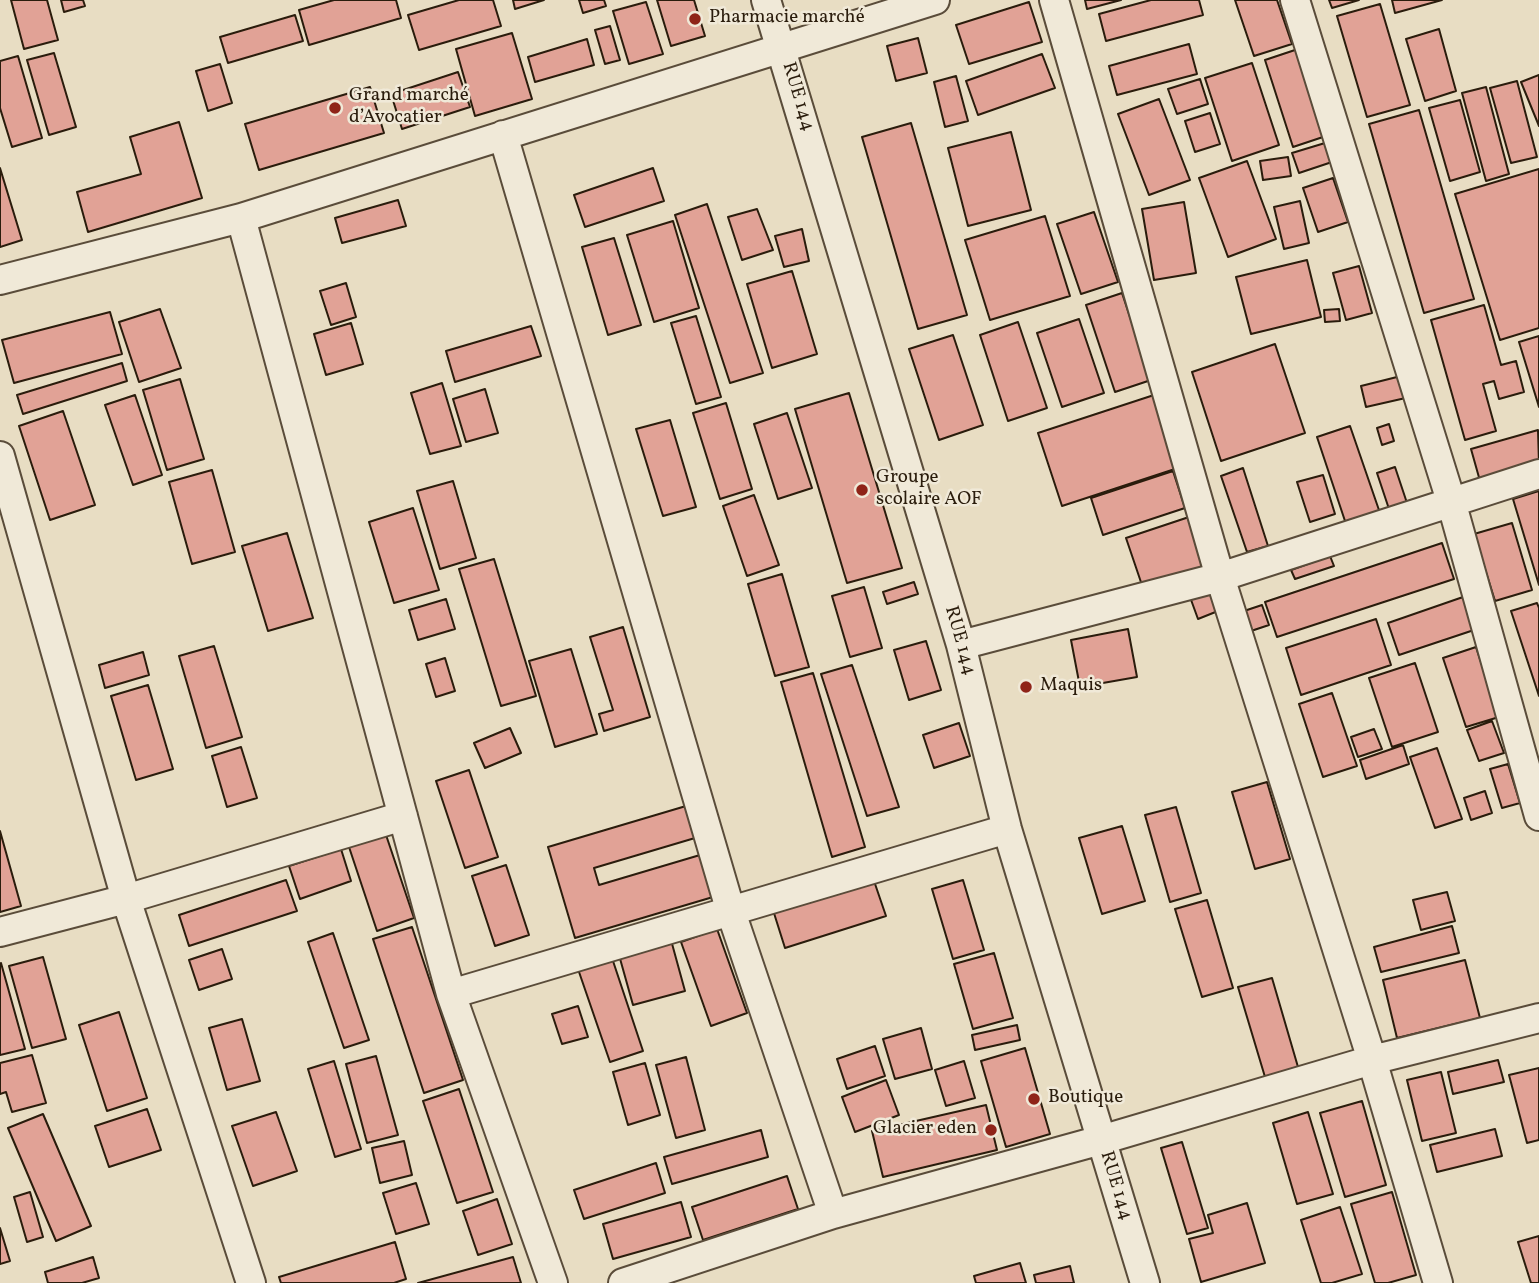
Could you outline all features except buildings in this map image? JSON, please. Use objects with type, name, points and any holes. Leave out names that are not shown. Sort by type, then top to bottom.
[{"type":"street","name":"RUE 144","points":[[766,0],[961,645],[1007,829],[1145,1283]]},
{"type":"street","points":[[0,280],[241,218],[935,0]]},
{"type":"street","points":[[1054,0],[1220,577],[1372,1060],[1438,1283]]},
{"type":"street","points":[[1295,0],[1451,501],[1539,816]]},
{"type":"street","points":[[503,135],[731,912],[833,1214]]},
{"type":"street","points":[[241,218],[451,994],[553,1283]]},
{"type":"street","points":[[0,456],[126,899],[251,1283]]},
{"type":"street","points":[[961,645],[1220,577],[1539,474]]},
{"type":"street","points":[[0,932],[126,899],[403,816]]},
{"type":"street","points":[[451,994],[1007,829]]},
{"type":"street","points":[[623,1283],[833,1214],[1101,1140],[1372,1060],[1539,1018]]},
{"type":"place","name":"Pharmacie marché","points":[[695,19]]},
{"type":"place","name":"Grand marché d’Avocatier","points":[[335,108]]},
{"type":"place","name":"Groupe scolaire AOF","points":[[862,490]]},
{"type":"place","name":"Maquis","points":[[1026,687]]},
{"type":"place","name":"Boutique","points":[[1034,1099]]},
{"type":"place","name":"Glacier eden","points":[[991,1130]]}]
